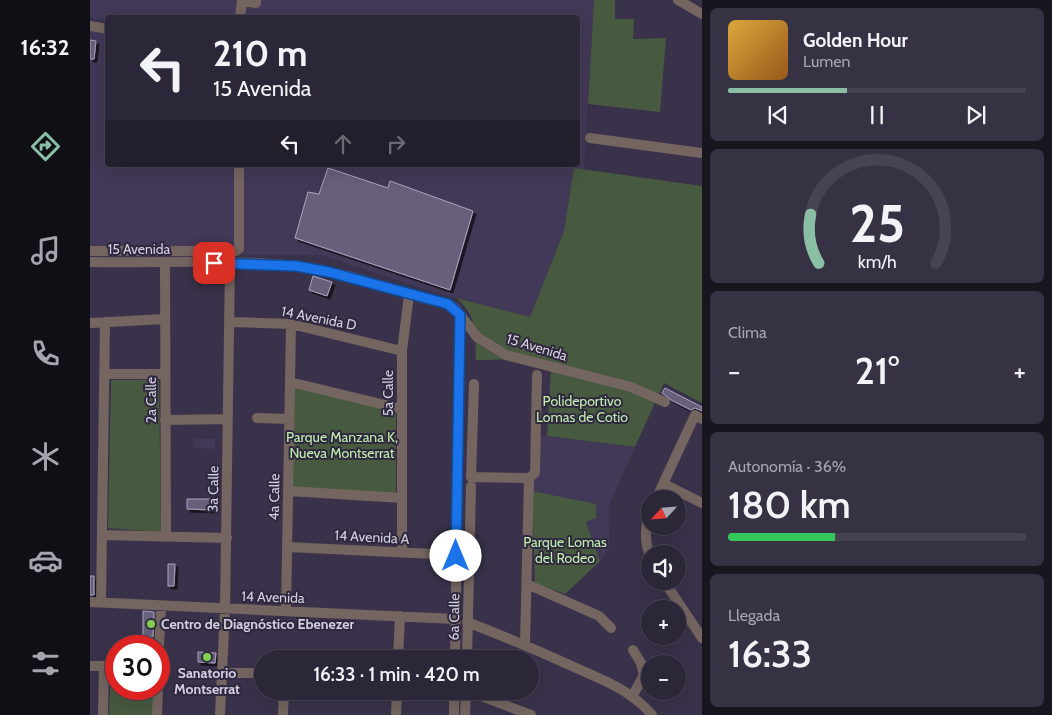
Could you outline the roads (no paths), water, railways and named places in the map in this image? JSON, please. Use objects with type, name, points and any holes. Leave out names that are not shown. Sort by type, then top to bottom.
[{"type":"street","points":[[240,15],[242,1],[256,3],[256,0]]},
{"type":"street","points":[[678,0],[702,14]]},
{"type":"street","points":[[90,26],[105,28]]},
{"type":"street","points":[[590,138],[702,153]]},
{"type":"street","points":[[90,251],[235,252],[239,249],[238,167]]},
{"type":"street","name":"15 Avenida","points":[[90,262],[230,263],[296,266],[329,272],[448,304],[460,315],[477,337],[506,355],[631,387],[665,402]]},
{"type":"street","name":"2a Calle","points":[[165,263],[166,536]]},
{"type":"street","name":"3a Calle","points":[[220,715],[227,538],[230,263]]},
{"type":"street","name":"5a Calle","points":[[402,552],[402,351],[409,295]]},
{"type":"street","name":"6a Calle","points":[[455,650],[460,315]]},
{"type":"street","points":[[90,323],[165,319]]},
{"type":"street","points":[[101,602],[105,322]]},
{"type":"street","name":"14 Avenida D","points":[[230,322],[290,324],[402,351]]},
{"type":"street","name":"4a Calle","points":[[286,612],[290,324]]},
{"type":"street","points":[[105,374],[165,374]]},
{"type":"street","points":[[471,481],[529,478],[536,473],[537,375]]},
{"type":"street","points":[[290,382],[402,410]]},
{"type":"street","name":"6a Calle","points":[[466,650],[474,384]]},
{"type":"street","points":[[661,490],[698,417]]},
{"type":"street","points":[[257,418],[289,419]]},
{"type":"street","points":[[165,420],[228,419]]},
{"type":"street","points":[[525,644],[529,478]]},
{"type":"street","points":[[664,484],[702,503]]},
{"type":"street","points":[[288,491],[402,498]]},
{"type":"street","points":[[103,536],[227,538]]},
{"type":"street","name":"14 Avenida A","points":[[287,547],[456,556]]},
{"type":"street","points":[[527,584],[599,616],[611,628]]},
{"type":"street","points":[[670,590],[702,638]]},
{"type":"street","name":"14 Avenida","points":[[90,602],[455,619]]},
{"type":"street","points":[[160,635],[161,606]]},
{"type":"street","points":[[398,650],[400,616]]},
{"type":"street","points":[[467,622],[525,644],[637,699],[652,715]]},
{"type":"street","points":[[633,650],[641,662],[644,675],[637,699]]},
{"type":"street","points":[[90,666],[104,666],[103,715]]},
{"type":"street","points":[[222,673],[254,673]]},
{"type":"street","points":[[158,700],[158,715]]},
{"type":"street","points":[[283,715],[284,700]]},
{"type":"street","points":[[396,715],[397,700]]},
{"type":"street","points":[[454,700],[454,715]]},
{"type":"street","points":[[466,715],[467,700]]},
{"type":"street","points":[[491,700],[531,715]]},
{"type":"place","name":"Centro de Diagnóstico Ebenezer","points":[[151,624]]},
{"type":"place","name":"Sanatorio Montserrat","points":[[207,657]]},
{"type":"park label","name":"Polideportivo Lomas de Cotio","points":[[582,410]]},
{"type":"park label","name":"Parque Manzana K, Nueva Montserrat","points":[[342,446]]},
{"type":"park label","name":"Parque Lomas del Rodeo","points":[[565,550]]}]
